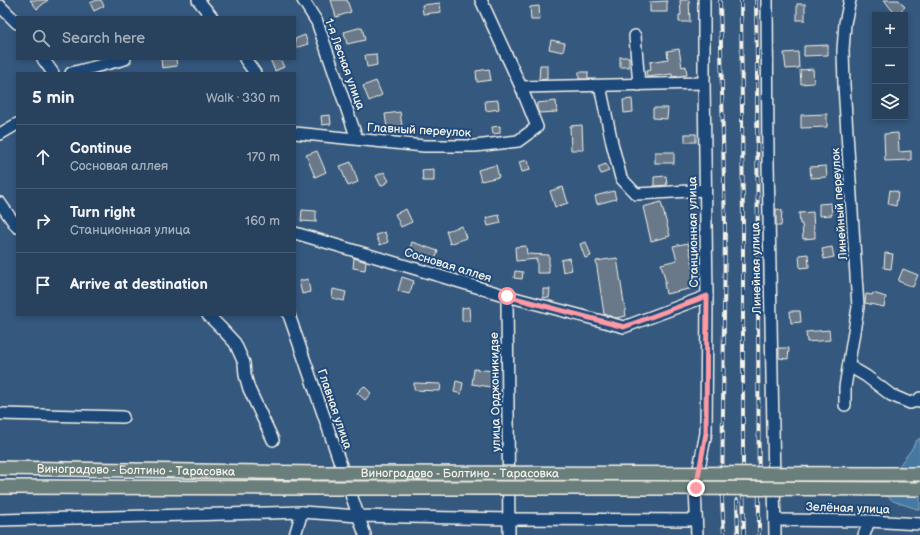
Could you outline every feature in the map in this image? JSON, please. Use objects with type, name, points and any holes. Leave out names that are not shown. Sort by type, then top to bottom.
[{"type":"main road","name":"Виноградово - Болтино - Тарасовка","points":[[0,468],[319,473],[920,474]]},
{"type":"main road","name":"Виноградово - Болтино - Тарасовка","points":[[0,487],[920,489]]},
{"type":"street","points":[[198,0],[211,16]]},
{"type":"street","name":"1-я Лесная улица","points":[[303,0],[317,22],[357,139]]},
{"type":"street","points":[[481,0],[521,87],[704,83]]},
{"type":"street","name":"Станционная улица","points":[[696,535],[696,488],[706,433],[707,296],[704,0]]},
{"type":"street","name":"Линейная улица","points":[[767,0],[768,186],[775,535]]},
{"type":"street","name":"Линейный переулок","points":[[845,405],[844,387],[849,366],[858,307],[843,50],[845,23],[850,0]]},
{"type":"street","points":[[0,6],[16,23]]},
{"type":"street","points":[[635,36],[639,85]]},
{"type":"street","points":[[44,60],[52,72]]},
{"type":"street","points":[[75,72],[121,60]]},
{"type":"street","points":[[246,60],[254,72]]},
{"type":"street","points":[[600,86],[621,178],[636,194],[705,190]]},
{"type":"street","name":"Главный переулок","points":[[296,133],[424,146],[475,146],[518,141],[538,127],[521,87]]},
{"type":"street","points":[[0,134],[16,125]]},
{"type":"street","points":[[0,203],[16,226]]},
{"type":"street","name":"Сосновая аллея","points":[[296,233],[507,296],[624,327],[707,296]]},
{"type":"street","name":"улица Орджоникидзе","points":[[507,296],[509,535]]},
{"type":"street","points":[[209,316],[235,343],[244,363],[245,375],[249,389],[273,440]]},
{"type":"street","name":"Главная улица","points":[[289,316],[365,535]]},
{"type":"street","points":[[849,366],[866,376],[891,395],[910,403],[920,399]]},
{"type":"street","points":[[0,414],[123,417]]},
{"type":"street","points":[[0,520],[302,512],[358,516],[509,520],[696,520]]},
{"type":"street","points":[[295,535],[302,512]]},
{"type":"street","name":"Зелёная улица","points":[[775,520],[869,521],[920,524]]},
{"type":"street","points":[[864,535],[869,521]]},
{"type":"water","points":[[920,438],[920,510],[893,501],[887,496],[898,467],[916,441]]},
{"type":"building","points":[[30,0],[48,0],[37,9]]},
{"type":"building","points":[[101,0],[104,6],[94,11],[90,3]]},
{"type":"building","points":[[331,0],[347,0],[351,12],[336,17]]},
{"type":"building","points":[[680,0],[689,0],[690,22],[679,22],[679,15],[681,15]]},
{"type":"building","points":[[884,0],[899,0],[905,7],[899,12],[894,12]]},
{"type":"building","points":[[667,1],[667,12],[650,12],[650,2]]},
{"type":"building","points":[[440,3],[441,12],[423,14],[422,5]]},
{"type":"building","points":[[797,4],[805,4],[805,20],[797,20]]},
{"type":"building","points":[[539,6],[540,20],[531,20],[530,7]]},
{"type":"building","points":[[362,27],[365,40],[347,44],[344,32]]},
{"type":"building","points":[[305,35],[308,44],[296,48],[296,39]]},
{"type":"building","points":[[551,40],[565,43],[563,52],[549,49]]},
{"type":"building","points":[[828,45],[828,55],[804,56],[804,46]]},
{"type":"building","points":[[679,49],[682,67],[686,66],[687,75],[672,77],[672,74],[647,77],[646,71],[651,70],[650,62],[668,59],[667,51]]},
{"type":"building","points":[[798,52],[799,68],[786,69],[784,53]]},
{"type":"building","points":[[376,54],[377,65],[367,67],[365,55]]},
{"type":"building","points":[[620,57],[629,57],[629,67],[620,67]]},
{"type":"building","points":[[161,60],[176,60],[177,66],[162,68]]},
{"type":"building","points":[[270,60],[280,60],[284,67],[275,71]]},
{"type":"building","points":[[540,65],[547,65],[547,79],[539,80]]},
{"type":"building","points":[[489,69],[491,80],[477,82],[476,71]]},
{"type":"building","points":[[813,69],[814,83],[801,84],[800,70]]},
{"type":"building","points":[[579,72],[588,72],[588,79],[579,79]]},
{"type":"building","points":[[376,81],[382,95],[369,101],[363,86]]},
{"type":"building","points":[[632,99],[633,112],[624,113],[623,100]]},
{"type":"building","points":[[498,100],[499,109],[486,111],[485,101]]},
{"type":"building","points":[[556,101],[557,112],[539,113],[537,103]]},
{"type":"building","points":[[653,108],[668,108],[667,119],[653,118]]},
{"type":"building","points":[[400,112],[402,126],[387,128],[385,114]]},
{"type":"building","points":[[827,114],[827,127],[801,128],[801,115]]},
{"type":"building","points":[[330,115],[331,124],[322,125],[321,116]]},
{"type":"building","points":[[582,125],[583,150],[571,150],[570,126]]},
{"type":"building","points":[[500,126],[500,133],[493,134],[492,127]]},
{"type":"building","points":[[898,133],[899,152],[911,151],[911,160],[885,161],[884,134]]},
{"type":"building","points":[[685,134],[696,134],[696,142],[685,142]]},
{"type":"building","points":[[317,151],[326,172],[315,177],[306,155]]},
{"type":"building","points":[[655,152],[674,152],[674,163],[655,163]]},
{"type":"building","points":[[528,160],[530,170],[522,172],[519,162]]},
{"type":"building","points":[[351,162],[358,182],[348,186],[340,166]]},
{"type":"building","points":[[606,164],[609,171],[601,174],[598,167]]},
{"type":"building","points":[[496,165],[499,177],[481,181],[478,170]]},
{"type":"building","points":[[826,166],[827,177],[811,178],[810,167]]},
{"type":"building","points":[[434,169],[434,181],[423,181],[422,170]]},
{"type":"building","points":[[384,172],[389,181],[381,186],[376,176]]},
{"type":"building","points":[[666,176],[667,185],[654,186],[654,177]]},
{"type":"building","points":[[563,187],[568,203],[555,207],[550,191]]},
{"type":"building","points":[[890,190],[898,192],[896,206],[888,204]]},
{"type":"building","points":[[614,191],[616,199],[597,204],[595,196]]},
{"type":"building","points":[[661,202],[670,236],[651,241],[643,207]]},
{"type":"building","points":[[831,203],[832,215],[819,216],[819,204]]},
{"type":"building","points":[[406,209],[412,222],[401,227],[395,214]]},
{"type":"building","points":[[776,209],[782,210],[781,226],[776,226]]},
{"type":"building","points":[[302,210],[316,211],[316,222],[301,221]]},
{"type":"building","points":[[813,212],[815,238],[803,239],[802,224],[800,224],[799,213]]},
{"type":"building","points":[[499,215],[501,223],[488,226],[486,218]]},
{"type":"building","points":[[462,226],[466,238],[450,244],[446,231]]},
{"type":"building","points":[[385,232],[388,242],[380,245],[376,235]]},
{"type":"building","points":[[412,242],[438,251],[434,263],[408,254]]},
{"type":"building","points":[[586,242],[591,256],[585,258],[580,244]]},
{"type":"building","points":[[688,243],[698,287],[666,294],[664,283],[666,283],[661,264],[677,260],[673,246]]},
{"type":"building","points":[[526,246],[527,254],[549,255],[549,273],[537,273],[537,259],[516,261],[515,247]]},
{"type":"building","points":[[832,247],[834,257],[824,259],[822,249]]},
{"type":"building","points":[[885,253],[893,254],[891,269],[884,268]]},
{"type":"building","points":[[808,254],[809,267],[800,268],[799,255]]},
{"type":"building","points":[[354,258],[366,262],[365,270],[353,268]]},
{"type":"building","points":[[569,258],[572,270],[563,272],[561,260]]},
{"type":"building","points":[[617,258],[626,316],[616,318],[604,314],[596,261]]},
{"type":"building","points":[[903,269],[918,275],[913,287],[898,281]]},
{"type":"building","points":[[515,271],[523,272],[522,279],[514,278]]},
{"type":"building","points":[[402,277],[414,281],[409,294],[398,291]]},
{"type":"building","points":[[308,279],[310,292],[302,294],[299,281]]},
{"type":"building","points":[[333,289],[346,292],[344,301],[332,298]]},
{"type":"building","points":[[543,289],[550,289],[549,298],[543,297]]},
{"type":"building","points":[[873,293],[886,297],[884,307],[865,303],[866,294],[872,295]]},
{"type":"building","points":[[469,307],[470,321],[462,321],[462,308]]},
{"type":"building","points":[[790,311],[800,311],[801,322],[791,323]]},
{"type":"building","points":[[829,330],[830,340],[807,342],[806,332]]},
{"type":"building","points":[[779,348],[789,348],[788,359],[779,358]]},
{"type":"building","points":[[474,369],[493,371],[491,387],[472,384]]},
{"type":"building","points":[[456,381],[463,383],[461,394],[454,392]]},
{"type":"building","points":[[414,383],[441,384],[440,391],[414,390]]},
{"type":"building","points":[[364,386],[371,393],[365,400],[357,393]]},
{"type":"railway","points":[[720,0],[725,230],[722,500],[724,535]]},
{"type":"railway","points":[[741,0],[744,535]]},
{"type":"railway","points":[[756,0],[759,535]]},
{"type":"railway","points":[[737,500],[738,535]]},
{"type":"route","points":[[507,296],[624,327],[707,296],[706,433],[696,488]]}]
